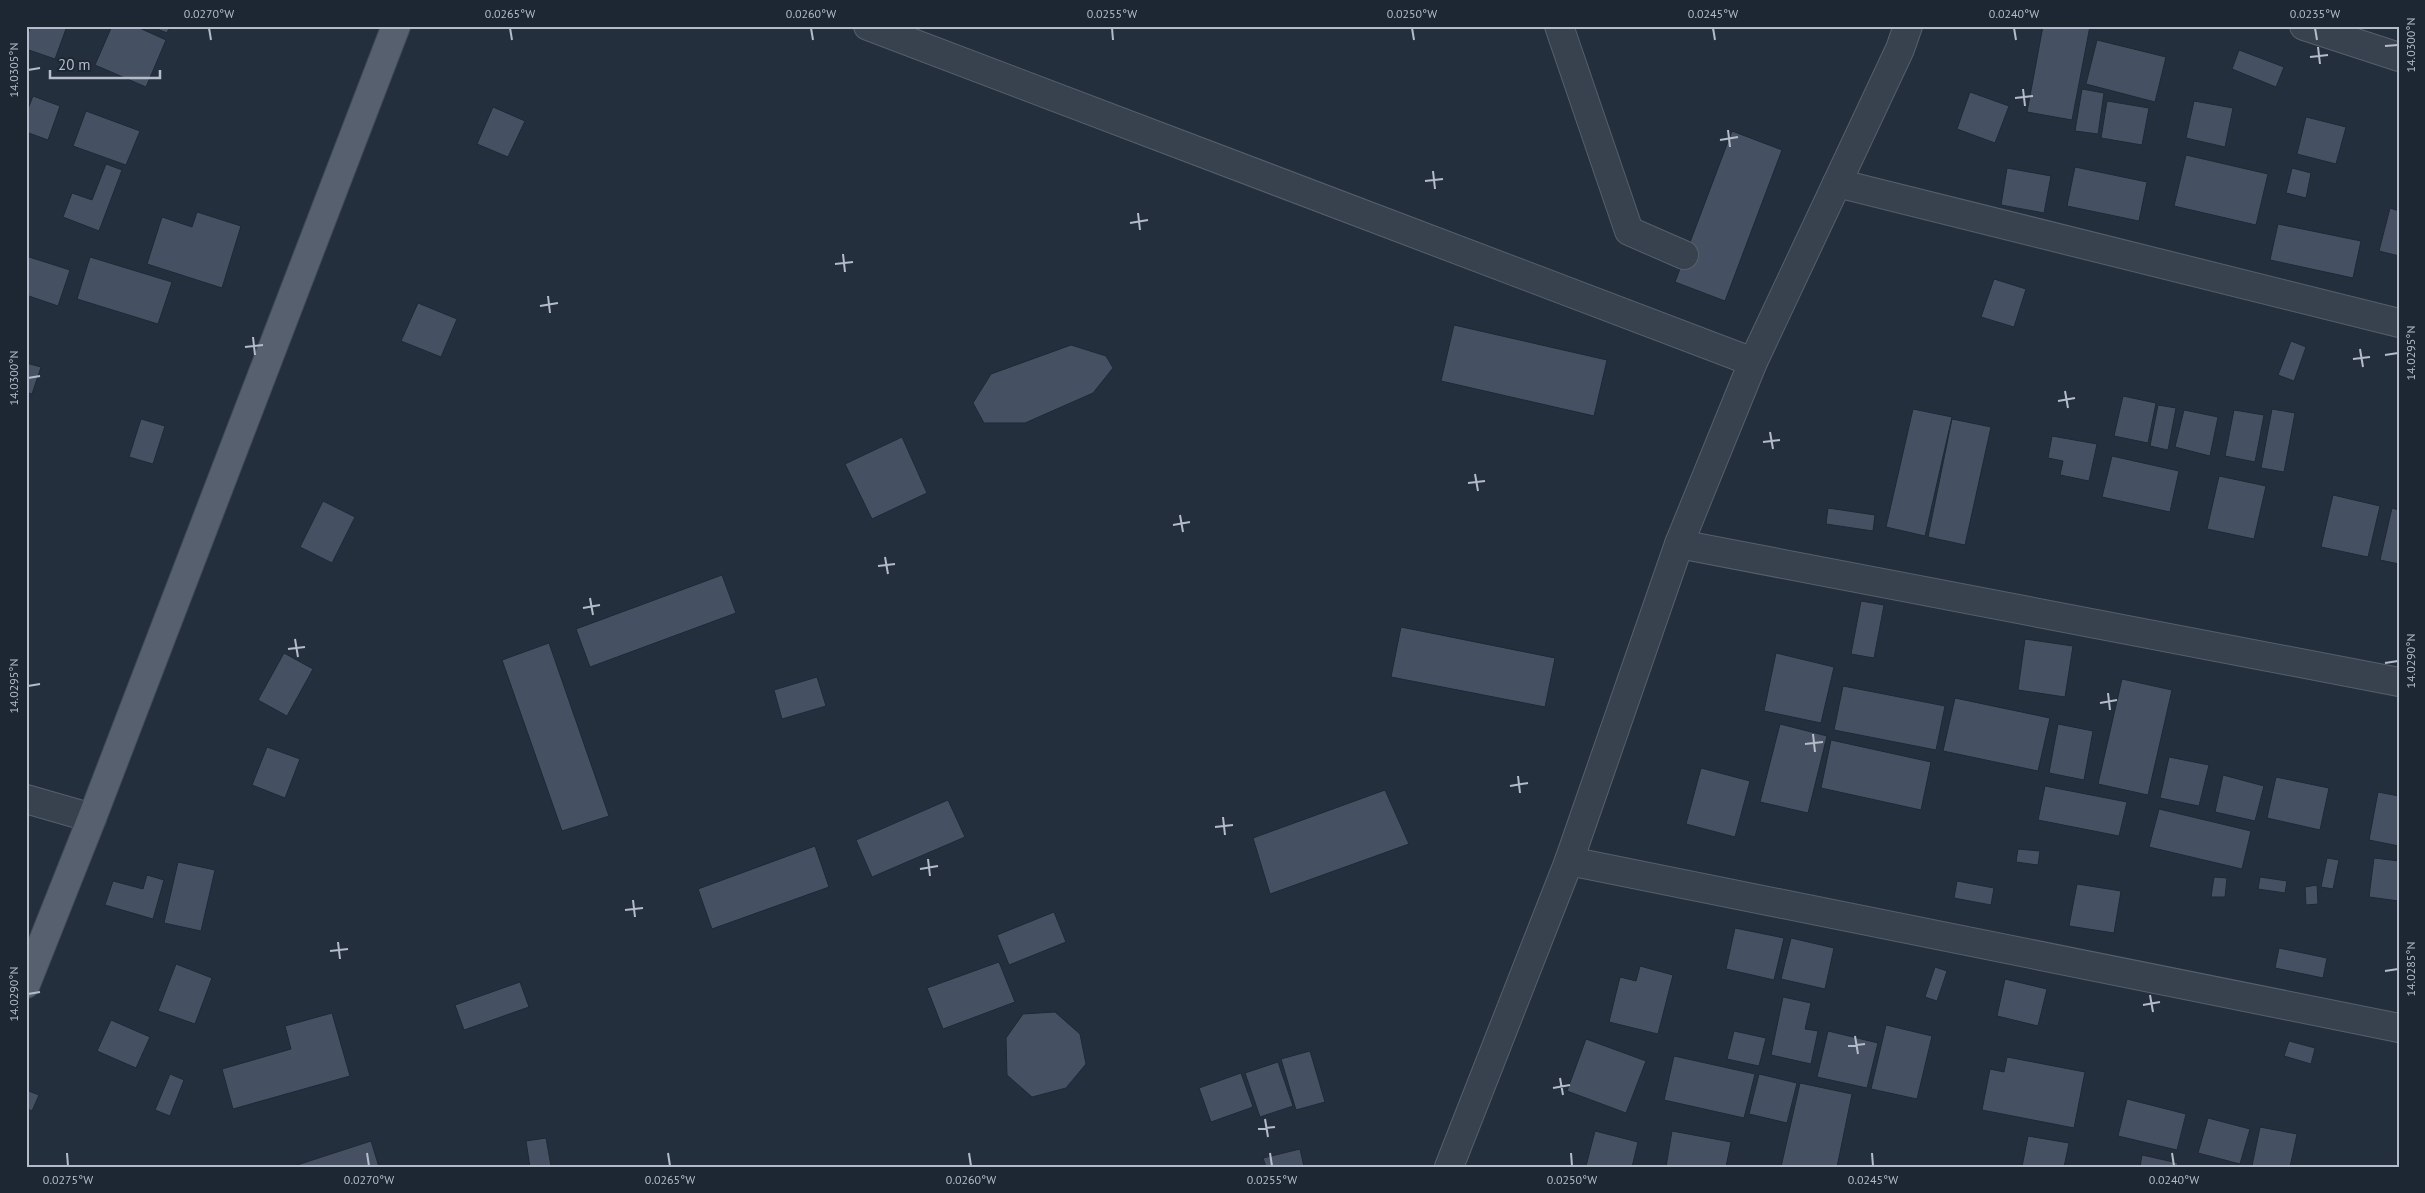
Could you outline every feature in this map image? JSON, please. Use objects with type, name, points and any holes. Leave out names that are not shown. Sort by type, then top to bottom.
[{"type":"main road","points":[[26,984],[92,818],[396,26]]},
{"type":"street","points":[[868,26],[1752,362]]},
{"type":"street","points":[[1559,26],[1629,231],[1684,255]]},
{"type":"street","points":[[1449,1167],[1569,861],[1680,544],[1752,362],[1900,49],[1908,26]]},
{"type":"street","points":[[2304,26],[2399,57]]},
{"type":"street","points":[[1837,183],[2399,323]]},
{"type":"street","points":[[1680,544],[2399,682]]},
{"type":"street","points":[[26,799],[92,818]]},
{"type":"street","points":[[1569,861],[2399,1028]]},
{"type":"building","points":[[31,26],[67,26],[55,59],[26,49],[26,39]]},
{"type":"building","points":[[112,26],[135,26],[166,40],[146,87],[95,65]]},
{"type":"building","points":[[150,26],[170,26],[167,33]]},
{"type":"building","points":[[2043,26],[2090,26],[2072,120],[2027,112]]},
{"type":"building","points":[[2097,40],[2166,57],[2155,102],[2086,84]]},
{"type":"building","points":[[2239,50],[2284,67],[2276,87],[2232,69]]},
{"type":"building","points":[[2082,89],[2104,93],[2098,134],[2075,131]]},
{"type":"building","points":[[1970,92],[2009,106],[1995,143],[1957,129]]},
{"type":"building","points":[[33,96],[60,106],[48,140],[26,132],[26,114]]},
{"type":"building","points":[[2107,101],[2149,108],[2142,145],[2101,138]]},
{"type":"building","points":[[2194,101],[2233,108],[2225,147],[2186,138]]},
{"type":"building","points":[[493,107],[525,121],[508,157],[477,144]]},
{"type":"building","points":[[86,111],[140,131],[126,165],[73,146]]},
{"type":"building","points":[[2306,117],[2346,127],[2336,164],[2297,154]]},
{"type":"building","points":[[1732,131],[1782,150],[1725,301],[1675,282]]},
{"type":"building","points":[[2186,155],[2268,174],[2256,225],[2174,206]]},
{"type":"building","points":[[106,164],[122,170],[99,231],[63,217],[72,193],[92,200]]},
{"type":"building","points":[[2075,167],[2147,182],[2139,221],[2067,206]]},
{"type":"building","points":[[2007,168],[2051,176],[2044,213],[2001,205]]},
{"type":"building","points":[[2292,168],[2311,173],[2306,198],[2286,193]]},
{"type":"building","points":[[2390,208],[2399,211],[2399,256],[2379,251]]},
{"type":"building","points":[[197,212],[241,226],[222,288],[147,264],[162,217],[192,227]]},
{"type":"building","points":[[2278,224],[2361,241],[2353,278],[2270,260]]},
{"type":"building","points":[[26,256],[70,270],[58,306],[26,295]]},
{"type":"building","points":[[90,257],[172,282],[158,324],[77,299]]},
{"type":"building","points":[[1994,279],[2026,289],[2014,327],[1981,317]]},
{"type":"building","points":[[418,303],[457,319],[441,357],[401,341]]},
{"type":"building","points":[[1454,325],[1607,360],[1594,416],[1441,381]]},
{"type":"building","points":[[2291,341],[2306,347],[2294,381],[2278,375]]},
{"type":"building","points":[[1071,345],[1106,356],[1113,368],[1093,393],[1025,423],[984,423],[973,403],[991,374]]},
{"type":"building","points":[[26,363],[41,367],[32,394],[26,392]]},
{"type":"building","points":[[2123,396],[2156,403],[2148,443],[2114,436]]},
{"type":"building","points":[[2158,405],[2176,408],[2168,450],[2150,446]]},
{"type":"building","points":[[1913,409],[1952,417],[1925,536],[1886,527]]},
{"type":"building","points":[[2272,409],[2295,413],[2284,472],[2261,468]]},
{"type":"building","points":[[2184,410],[2218,417],[2210,456],[2175,447]]},
{"type":"building","points":[[2234,410],[2264,415],[2255,462],[2225,456]]},
{"type":"building","points":[[141,419],[165,426],[153,464],[129,457]]},
{"type":"building","points":[[1952,419],[1991,427],[1965,545],[1928,537]]},
{"type":"building","points":[[2052,436],[2097,444],[2089,481],[2060,475],[2063,461],[2048,458]]},
{"type":"building","points":[[902,437],[927,493],[872,519],[845,464]]},
{"type":"building","points":[[2112,456],[2179,471],[2170,512],[2102,497]]},
{"type":"building","points":[[2219,476],[2266,486],[2254,539],[2207,529]]},
{"type":"building","points":[[2333,495],[2380,506],[2368,557],[2321,547]]},
{"type":"building","points":[[323,501],[355,517],[332,563],[300,547]]},
{"type":"building","points":[[1828,508],[1875,515],[1873,531],[1826,524]]},
{"type":"building","points":[[2392,508],[2399,510],[2399,564],[2380,560]]},
{"type":"building","points":[[722,575],[736,613],[590,667],[576,629]]},
{"type":"building","points":[[1861,601],[1884,605],[1874,658],[1851,654]]},
{"type":"building","points":[[1401,627],[1555,658],[1545,707],[1391,677]]},
{"type":"building","points":[[2025,639],[2073,646],[2065,697],[2018,690]]},
{"type":"building","points":[[549,643],[609,816],[562,831],[502,660]]},
{"type":"building","points":[[284,653],[313,669],[287,716],[258,700]]},
{"type":"building","points":[[1776,653],[1834,667],[1821,723],[1764,711]]},
{"type":"building","points":[[817,677],[826,706],[782,719],[774,690]]},
{"type":"building","points":[[2122,679],[2172,690],[2148,795],[2098,784]]},
{"type":"building","points":[[1843,686],[1945,706],[1936,750],[1834,730]]},
{"type":"building","points":[[1955,698],[2050,718],[2038,771],[1943,751]]},
{"type":"building","points":[[1780,724],[1827,736],[1808,813],[1760,802]]},
{"type":"building","points":[[2058,724],[2093,731],[2084,780],[2049,773]]},
{"type":"building","points":[[1831,740],[1931,762],[1921,810],[1821,788]]},
{"type":"building","points":[[267,747],[300,759],[285,798],[252,785]]},
{"type":"building","points":[[2169,757],[2209,765],[2199,806],[2160,798]]},
{"type":"building","points":[[1701,768],[1750,781],[1735,837],[1686,824]]},
{"type":"building","points":[[2223,775],[2264,786],[2255,821],[2215,812]]},
{"type":"building","points":[[2276,777],[2329,788],[2320,830],[2267,818]]},
{"type":"building","points":[[2045,786],[2127,802],[2119,836],[2038,820]]},
{"type":"building","points":[[1385,790],[1409,844],[1270,894],[1253,838]]},
{"type":"building","points":[[2378,792],[2399,796],[2399,846],[2369,840]]},
{"type":"building","points":[[948,800],[965,837],[872,877],[856,840]]},
{"type":"building","points":[[2159,809],[2251,831],[2242,869],[2149,847]]},
{"type":"building","points":[[815,846],[829,887],[712,929],[698,889]]},
{"type":"building","points":[[2018,849],[2040,851],[2038,865],[2016,862]]},
{"type":"building","points":[[2327,858],[2339,860],[2333,889],[2321,887]]},
{"type":"building","points":[[2374,858],[2399,861],[2399,901],[2369,897]]},
{"type":"building","points":[[178,862],[215,870],[201,931],[164,923]]},
{"type":"building","points":[[147,875],[164,880],[153,919],[105,905],[113,881],[143,889]]},
{"type":"building","points":[[2214,877],[2227,878],[2225,897],[2211,897]]},
{"type":"building","points":[[2260,877],[2287,881],[2285,893],[2258,889]]},
{"type":"building","points":[[1957,881],[1994,888],[1991,905],[1954,898]]},
{"type":"building","points":[[2077,884],[2121,891],[2114,933],[2069,926]]},
{"type":"building","points":[[2317,885],[2318,904],[2306,905],[2305,887]]},
{"type":"building","points":[[1054,912],[1066,942],[1009,965],[997,935]]},
{"type":"building","points":[[1735,928],[1784,938],[1774,980],[1726,969]]},
{"type":"building","points":[[1791,938],[1834,948],[1825,989],[1781,979]]},
{"type":"building","points":[[2279,948],[2327,958],[2323,978],[2275,968]]},
{"type":"building","points":[[999,962],[1015,1002],[943,1029],[927,988]]},
{"type":"building","points":[[176,964],[212,978],[195,1024],[158,1011]]},
{"type":"building","points":[[1640,966],[1673,975],[1658,1034],[1609,1022],[1620,977],[1636,981]]},
{"type":"building","points":[[1935,967],[1947,971],[1937,1001],[1925,997]]},
{"type":"building","points":[[2005,979],[2047,989],[2038,1026],[1997,1016]]},
{"type":"building","points":[[520,982],[529,1007],[464,1030],[455,1005]]},
{"type":"building","points":[[1783,997],[1811,1003],[1805,1029],[1818,1031],[1811,1064],[1771,1055]]},
{"type":"building","points":[[1055,1012],[1080,1034],[1086,1064],[1066,1088],[1032,1097],[1007,1075],[1006,1038],[1023,1014]]},
{"type":"building","points":[[332,1013],[350,1076],[233,1109],[222,1069],[291,1049],[285,1026]]},
{"type":"building","points":[[111,1020],[150,1037],[136,1068],[97,1051]]},
{"type":"building","points":[[1886,1025],[1932,1036],[1917,1099],[1871,1089]]},
{"type":"building","points":[[1734,1031],[1766,1038],[1759,1066],[1727,1059]]},
{"type":"building","points":[[1828,1031],[1878,1043],[1867,1088],[1817,1077]]},
{"type":"building","points":[[1586,1039],[1646,1061],[1626,1113],[1567,1091]]},
{"type":"building","points":[[2289,1041],[2315,1048],[2311,1064],[2284,1056]]},
{"type":"building","points":[[1310,1051],[1325,1102],[1296,1110],[1281,1059]]},
{"type":"building","points":[[1674,1056],[1755,1074],[1744,1118],[1664,1100]]},
{"type":"building","points":[[2007,1057],[2085,1072],[2074,1128],[1982,1110],[1990,1069],[2004,1072]]},
{"type":"building","points":[[1278,1062],[1293,1106],[1260,1117],[1245,1073]]},
{"type":"building","points":[[1241,1073],[1253,1107],[1211,1122],[1199,1088]]},
{"type":"building","points":[[170,1074],[184,1080],[170,1116],[155,1110]]},
{"type":"building","points":[[1759,1074],[1797,1083],[1787,1123],[1749,1114]]},
{"type":"building","points":[[1800,1083],[1852,1094],[1837,1167],[1781,1167]]},
{"type":"building","points":[[26,1090],[39,1095],[32,1111],[26,1108]]},
{"type":"building","points":[[2127,1099],[2186,1114],[2177,1150],[2118,1136]]},
{"type":"building","points":[[2208,1118],[2250,1129],[2240,1164],[2198,1153]]},
{"type":"building","points":[[2260,1127],[2297,1134],[2290,1167],[2252,1166]]},
{"type":"building","points":[[1595,1131],[1638,1142],[1632,1167],[1586,1166]]},
{"type":"building","points":[[1672,1131],[1731,1142],[1726,1167],[1666,1167]]},
{"type":"building","points":[[2028,1136],[2069,1143],[2064,1167],[2022,1167]]},
{"type":"building","points":[[546,1138],[551,1166],[530,1167],[526,1141]]},
{"type":"building","points":[[371,1141],[379,1167],[291,1167]]},
{"type":"building","points":[[1300,1149],[1304,1167],[1266,1167],[1263,1158]]},
{"type":"building","points":[[2142,1155],[2178,1163],[2177,1167],[2140,1167]]}]
